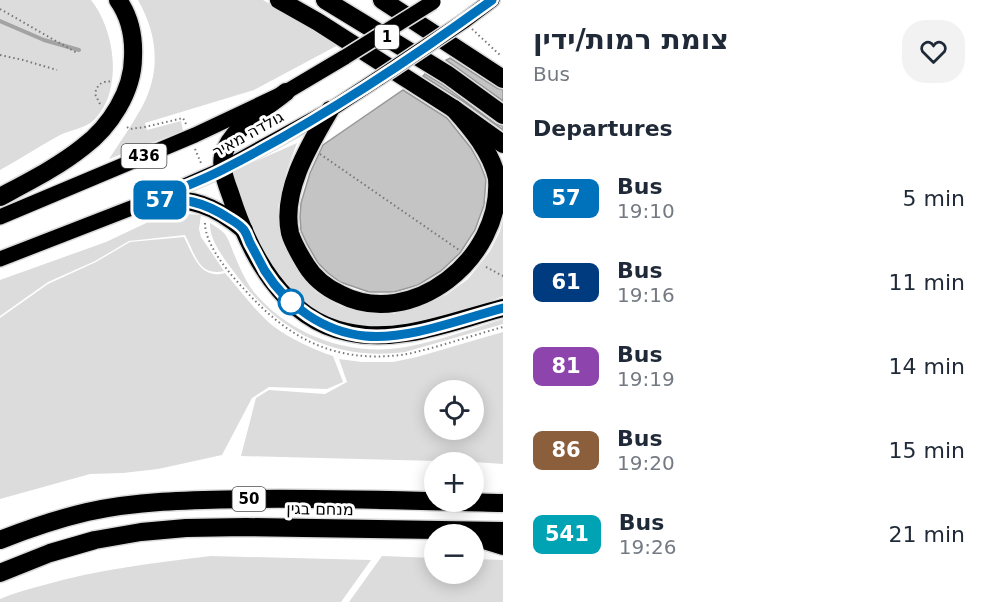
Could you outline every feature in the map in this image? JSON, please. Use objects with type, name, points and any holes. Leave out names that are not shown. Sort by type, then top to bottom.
[{"type":"highway","points":[[0,197],[85,147],[103,129],[119,106],[128,87],[133,65],[133,50],[132,30],[125,9],[118,0]]},
{"type":"highway","points":[[279,0],[318,22],[503,144]]},
{"type":"highway","name":"1","points":[[325,0],[448,75],[503,115]]},
{"type":"highway","name":"1","points":[[382,0],[503,81]]},
{"type":"highway","points":[[286,92],[245,124],[232,138],[223,155],[223,170],[244,230],[266,273],[282,293],[300,310],[318,321],[343,332],[373,336],[402,334],[503,308]]},
{"type":"highway","points":[[330,110],[307,150],[295,180],[291,194],[290,233],[298,253],[310,272],[329,289],[350,299],[369,304],[388,304],[420,298],[452,281],[469,266],[489,237],[496,216],[499,195],[497,177],[488,155],[476,136],[454,110]]},
{"type":"highway","points":[[152,200],[199,203],[227,217],[244,230]]},
{"type":"highway","name":"מנחם בגין","points":[[0,540],[30,528],[88,512],[145,503],[270,499],[503,503]]},
{"type":"highway","name":"מנחם בגין","points":[[0,573],[51,553],[95,540],[141,532],[186,528],[503,531]]},
{"type":"highway","points":[[416,530],[424,530]]},
{"type":"highway","points":[[484,540],[503,546]]},
{"type":"main road","name":"גולדה מאיר","points":[[0,259],[223,170],[330,110],[492,0]]},
{"type":"main road","name":"גולדה מאיר","points":[[0,217],[191,137],[286,92],[434,1]]},
{"type":"path","points":[[0,9],[77,54]]},
{"type":"path","points":[[464,21],[501,56]]},
{"type":"path","points":[[0,56],[57,70]]},
{"type":"path","points":[[100,104],[95,94],[100,83],[107,81],[120,85]]},
{"type":"path","points":[[127,127],[130,129],[145,127],[183,118],[186,126]]},
{"type":"path","points":[[315,151],[461,251]]},
{"type":"path","points":[[486,267],[503,276]]},
{"type":"shaded area","points":[[0,0],[91,0],[106,27],[113,60],[113,77],[110,93],[103,108],[91,123],[60,135],[0,170]]},
{"type":"shaded area","points":[[138,0],[263,0],[340,44],[254,90],[145,123],[147,130],[181,121],[183,131],[109,159],[142,107],[152,80],[155,54],[153,40],[145,13]]},
{"type":"shaded area","points":[[297,143],[278,206],[280,232],[292,260],[316,292],[340,306],[366,313],[393,314],[418,307],[446,295],[468,279],[490,251],[503,219],[503,296],[475,307],[416,323],[381,327],[329,318],[299,300],[278,276],[250,227],[231,172]]},
{"type":"shaded area","points":[[174,213],[201,215],[199,229],[201,237],[224,271],[215,272],[203,267],[198,262],[185,235],[129,241],[95,261],[48,282],[0,316],[0,280],[106,242],[161,216]]},
{"type":"shaded area","points":[[210,223],[226,235],[253,291],[284,320],[322,339],[363,349],[385,349],[430,342],[503,319],[503,324],[405,352],[377,354],[352,352],[328,346],[285,324],[266,308],[227,263],[217,247]]},
{"type":"shaded area","points":[[184,237],[194,258],[203,269],[209,273],[225,273],[273,326],[302,343],[333,356],[343,382],[327,389],[269,387],[252,398],[222,455],[158,469],[90,474],[0,499],[0,318],[48,284],[96,262],[130,242]]},
{"type":"shaded area","points":[[503,332],[503,464],[484,463],[484,452],[424,452],[424,461],[241,456],[256,398],[269,390],[325,394],[347,382],[339,359],[393,362]]},
{"type":"shaded area","points":[[211,556],[371,560],[341,602],[0,602],[0,599],[16,593],[64,579],[127,567]]},
{"type":"shaded area","points":[[382,556],[424,558],[424,584],[484,584],[484,559],[503,560],[503,602],[349,602]]},
{"type":"building","points":[[450,58],[503,90],[503,101],[446,60]]},
{"type":"building","points":[[425,74],[496,124],[503,126],[503,130],[423,76]]},
{"type":"building","points":[[403,90],[447,118],[471,148],[486,179],[484,205],[475,230],[460,253],[441,271],[418,285],[394,292],[369,292],[340,282],[318,263],[301,231],[301,203],[310,173],[323,145]]},
{"type":"waterway","points":[[0,21],[44,40],[79,50]]},
{"type":"bus line","name":"57","points":[[492,0],[330,110],[223,170],[152,200],[199,203],[217,211],[238,225],[244,230],[266,273],[282,293],[300,310],[343,332],[364,336],[402,334],[503,308]]}]
